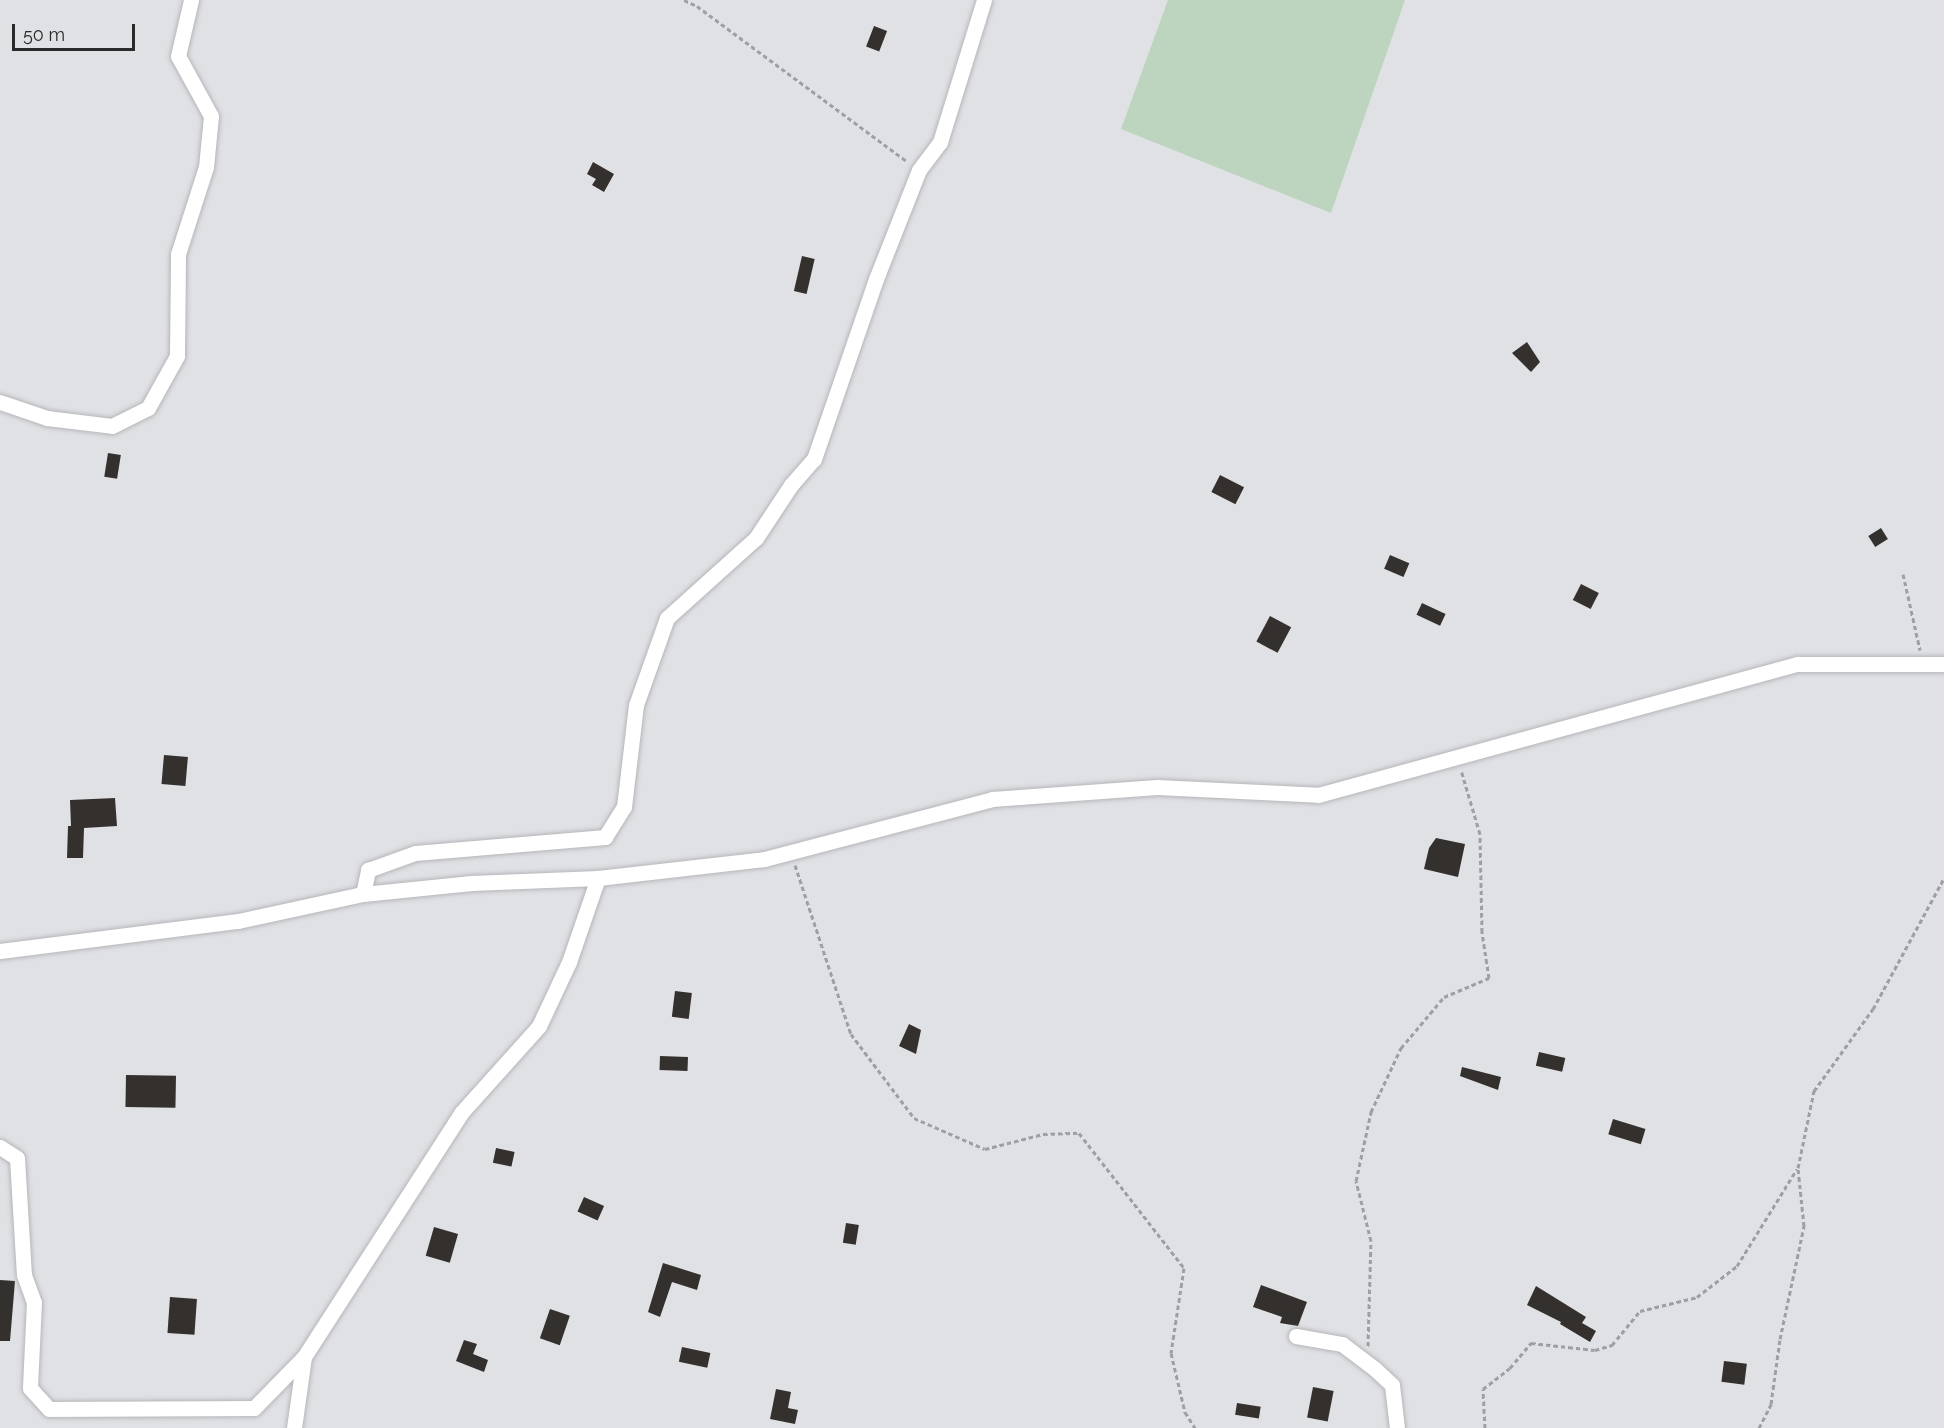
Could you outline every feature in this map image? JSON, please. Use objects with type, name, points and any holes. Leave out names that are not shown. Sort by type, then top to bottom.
[{"type":"street","points":[[0,402],[47,418],[112,426],[148,408],[177,356],[178,254],[206,167],[212,116],[178,56],[191,0]]},
{"type":"street","points":[[363,894],[368,870],[415,853],[605,837],[624,807],[636,705],[667,618],[756,538],[791,485],[814,459],[876,279],[919,170],[940,142],[984,0]]},
{"type":"street","points":[[0,951],[238,921],[363,894],[471,883],[598,878],[764,859],[992,799],[1157,787],[1318,795],[1797,664],[1942,664]]},
{"type":"street","points":[[0,1147],[17,1158],[24,1275],[34,1302],[30,1388],[50,1409],[254,1408],[304,1357],[461,1113],[538,1026],[568,962],[598,878]]},
{"type":"street","points":[[1296,1336],[1342,1344],[1392,1385],[1397,1428]]},
{"type":"street","points":[[294,1428],[304,1357]]},
{"type":"path","points":[[684,0],[697,6],[919,170]]},
{"type":"path","points":[[1903,574],[1921,654],[1942,664]]},
{"type":"path","points":[[1367,1363],[1371,1241],[1356,1181],[1371,1112],[1401,1048],[1444,997],[1489,978],[1482,932],[1480,834],[1456,757]]},
{"type":"path","points":[[790,852],[851,1034],[914,1118],[985,1149],[1043,1134],[1079,1133],[1184,1268],[1172,1353],[1185,1412],[1195,1428]]},
{"type":"path","points":[[1759,1428],[1771,1404],[1780,1339],[1804,1226],[1798,1168],[1814,1091],[1873,1009],[1944,878]]},
{"type":"path","points":[[1485,1428],[1483,1389],[1510,1368],[1531,1344],[1595,1350],[1612,1345],[1640,1311],[1697,1297],[1737,1266],[1798,1168]]},
{"type":"green space","points":[[1168,0],[1405,0],[1331,213],[1121,129]]},
{"type":"building","points":[[874,26],[887,31],[879,52],[866,47]]},
{"type":"building","points":[[593,162],[614,174],[604,192],[592,185],[596,179],[587,174]]},
{"type":"building","points":[[802,256],[815,259],[807,294],[794,291]]},
{"type":"building","points":[[1527,342],[1540,362],[1531,372],[1512,353]]},
{"type":"building","points":[[108,453],[121,455],[117,479],[104,477]]},
{"type":"building","points":[[1220,475],[1244,487],[1235,504],[1211,492]]},
{"type":"building","points":[[1881,528],[1888,539],[1875,547],[1868,536]]},
{"type":"building","points":[[1390,555],[1409,563],[1403,577],[1384,569]]},
{"type":"building","points":[[1581,584],[1599,593],[1591,609],[1573,600]]},
{"type":"building","points":[[1422,603],[1446,614],[1440,626],[1417,615]]},
{"type":"building","points":[[1270,616],[1291,627],[1278,653],[1256,642]]},
{"type":"building","points":[[164,755],[188,757],[185,786],[161,784]]},
{"type":"building","points":[[115,798],[117,826],[84,828],[83,858],[67,858],[68,826],[71,826],[70,800]]},
{"type":"building","points":[[1436,838],[1465,844],[1458,877],[1424,869],[1429,848]]},
{"type":"building","points":[[675,991],[692,993],[689,1019],[672,1017]]},
{"type":"building","points":[[909,1024],[921,1030],[916,1054],[899,1046]]},
{"type":"building","points":[[1539,1052],[1565,1058],[1562,1072],[1536,1066]]},
{"type":"building","points":[[660,1056],[688,1057],[687,1071],[660,1070]]},
{"type":"building","points":[[1462,1067],[1501,1077],[1498,1090],[1460,1076]]},
{"type":"building","points":[[126,1075],[176,1076],[175,1108],[125,1107]]},
{"type":"building","points":[[1613,1119],[1646,1129],[1641,1144],[1608,1134]]},
{"type":"building","points":[[496,1148],[515,1152],[511,1167],[493,1163]]},
{"type":"building","points":[[584,1197],[604,1206],[598,1221],[577,1212]]},
{"type":"building","points":[[846,1223],[859,1225],[856,1245],[843,1243]]},
{"type":"building","points":[[434,1227],[458,1234],[450,1263],[426,1256]]},
{"type":"building","points":[[663,1263],[701,1275],[697,1290],[672,1282],[660,1317],[648,1312]]},
{"type":"building","points":[[0,1280],[15,1281],[10,1341],[0,1341]]},
{"type":"building","points":[[1261,1285],[1307,1302],[1298,1326],[1280,1323],[1282,1317],[1253,1307]]},
{"type":"building","points":[[1536,1286],[1586,1317],[1582,1323],[1596,1331],[1590,1342],[1560,1324],[1561,1322],[1527,1305]]},
{"type":"building","points":[[170,1297],[197,1299],[194,1335],[167,1333]]},
{"type":"building","points":[[550,1309],[570,1316],[560,1345],[540,1338]]},
{"type":"building","points":[[464,1340],[477,1344],[473,1354],[488,1360],[484,1372],[456,1361]]},
{"type":"building","points":[[682,1347],[710,1353],[707,1368],[679,1362]]},
{"type":"building","points":[[1724,1361],[1747,1364],[1744,1385],[1721,1382]]},
{"type":"building","points":[[1313,1387],[1334,1391],[1328,1421],[1307,1417]]},
{"type":"building","points":[[776,1389],[791,1392],[788,1408],[798,1410],[795,1424],[770,1419]]},
{"type":"building","points":[[1237,1403],[1261,1407],[1259,1419],[1235,1415]]}]
